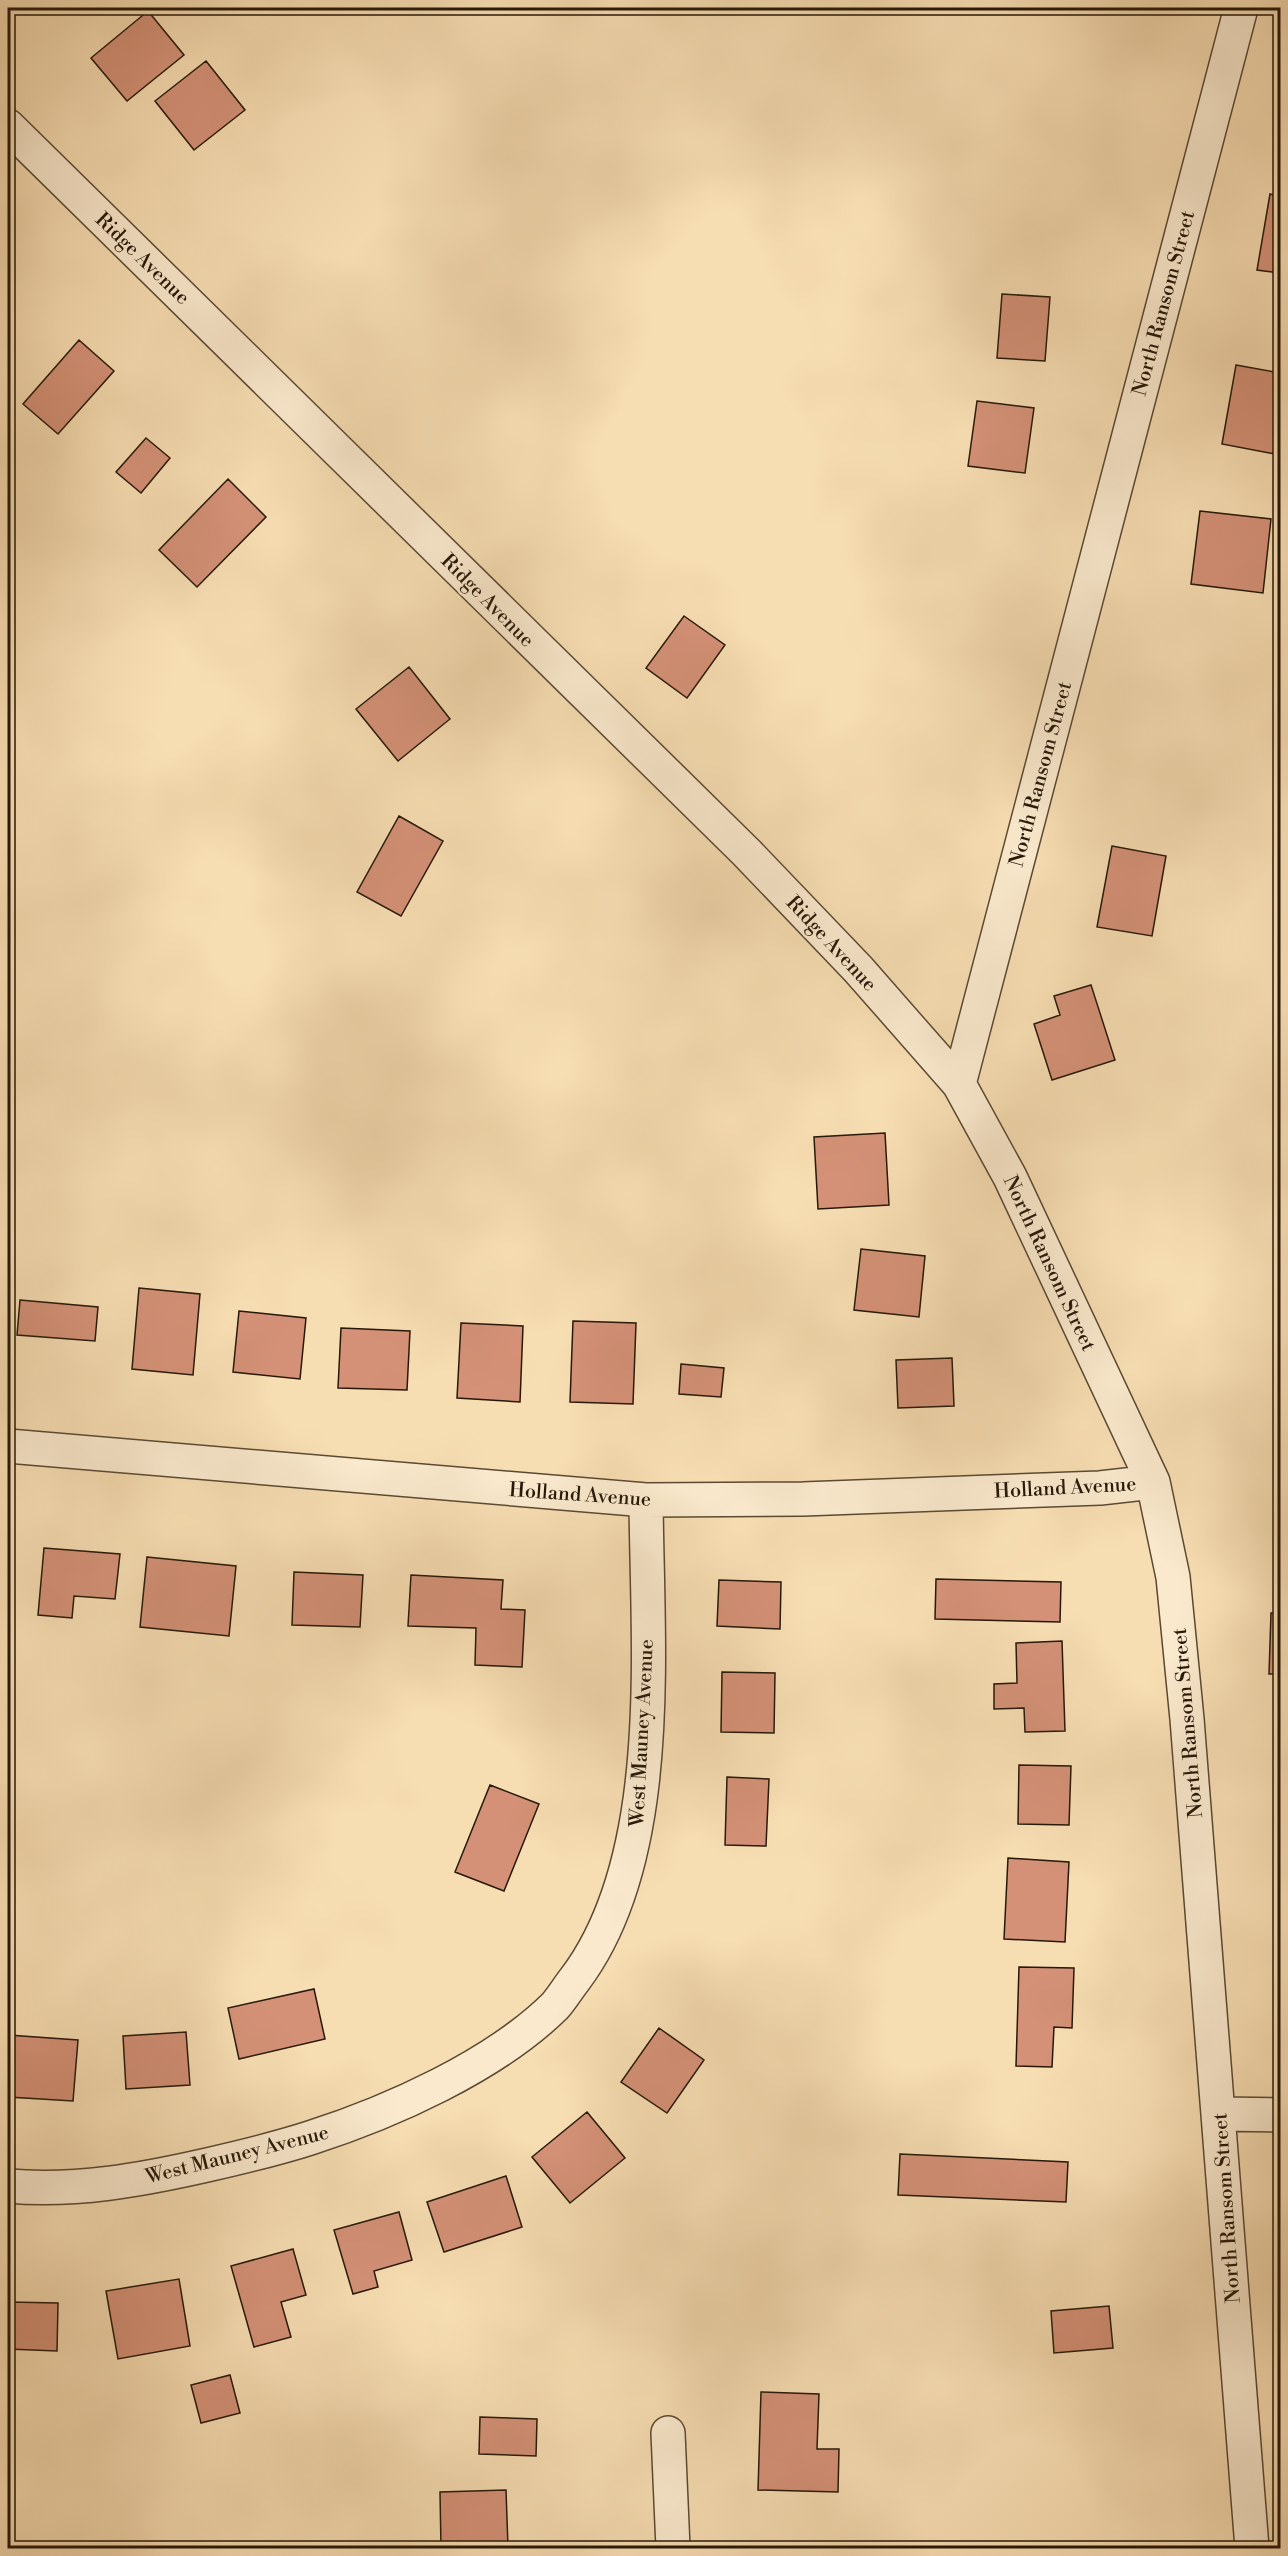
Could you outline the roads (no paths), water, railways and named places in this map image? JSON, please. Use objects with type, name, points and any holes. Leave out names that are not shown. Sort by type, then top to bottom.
[{"type":"street","name":"North Ransom Street","points":[[1241,8],[959,1084],[1010,1177],[1153,1482],[1173,1577],[1188,1719],[1252,2548]]},
{"type":"street","name":"Ridge Avenue","points":[[8,126],[747,853],[858,969],[959,1084]]},
{"type":"street","name":"Holland Avenue","points":[[8,1446],[646,1500],[803,1499],[1064,1490],[1153,1482]]},
{"type":"street","name":"West Mauney Avenue","points":[[8,2186],[33,2189],[95,2186],[157,2176],[278,2148],[338,2129],[396,2106],[452,2077],[507,2044],[555,2005],[592,1957],[618,1899],[635,1837],[648,1692],[646,1500]]},
{"type":"street","points":[[1218,2114],[1281,2115]]},
{"type":"street","points":[[668,2433],[673,2548]]}]
